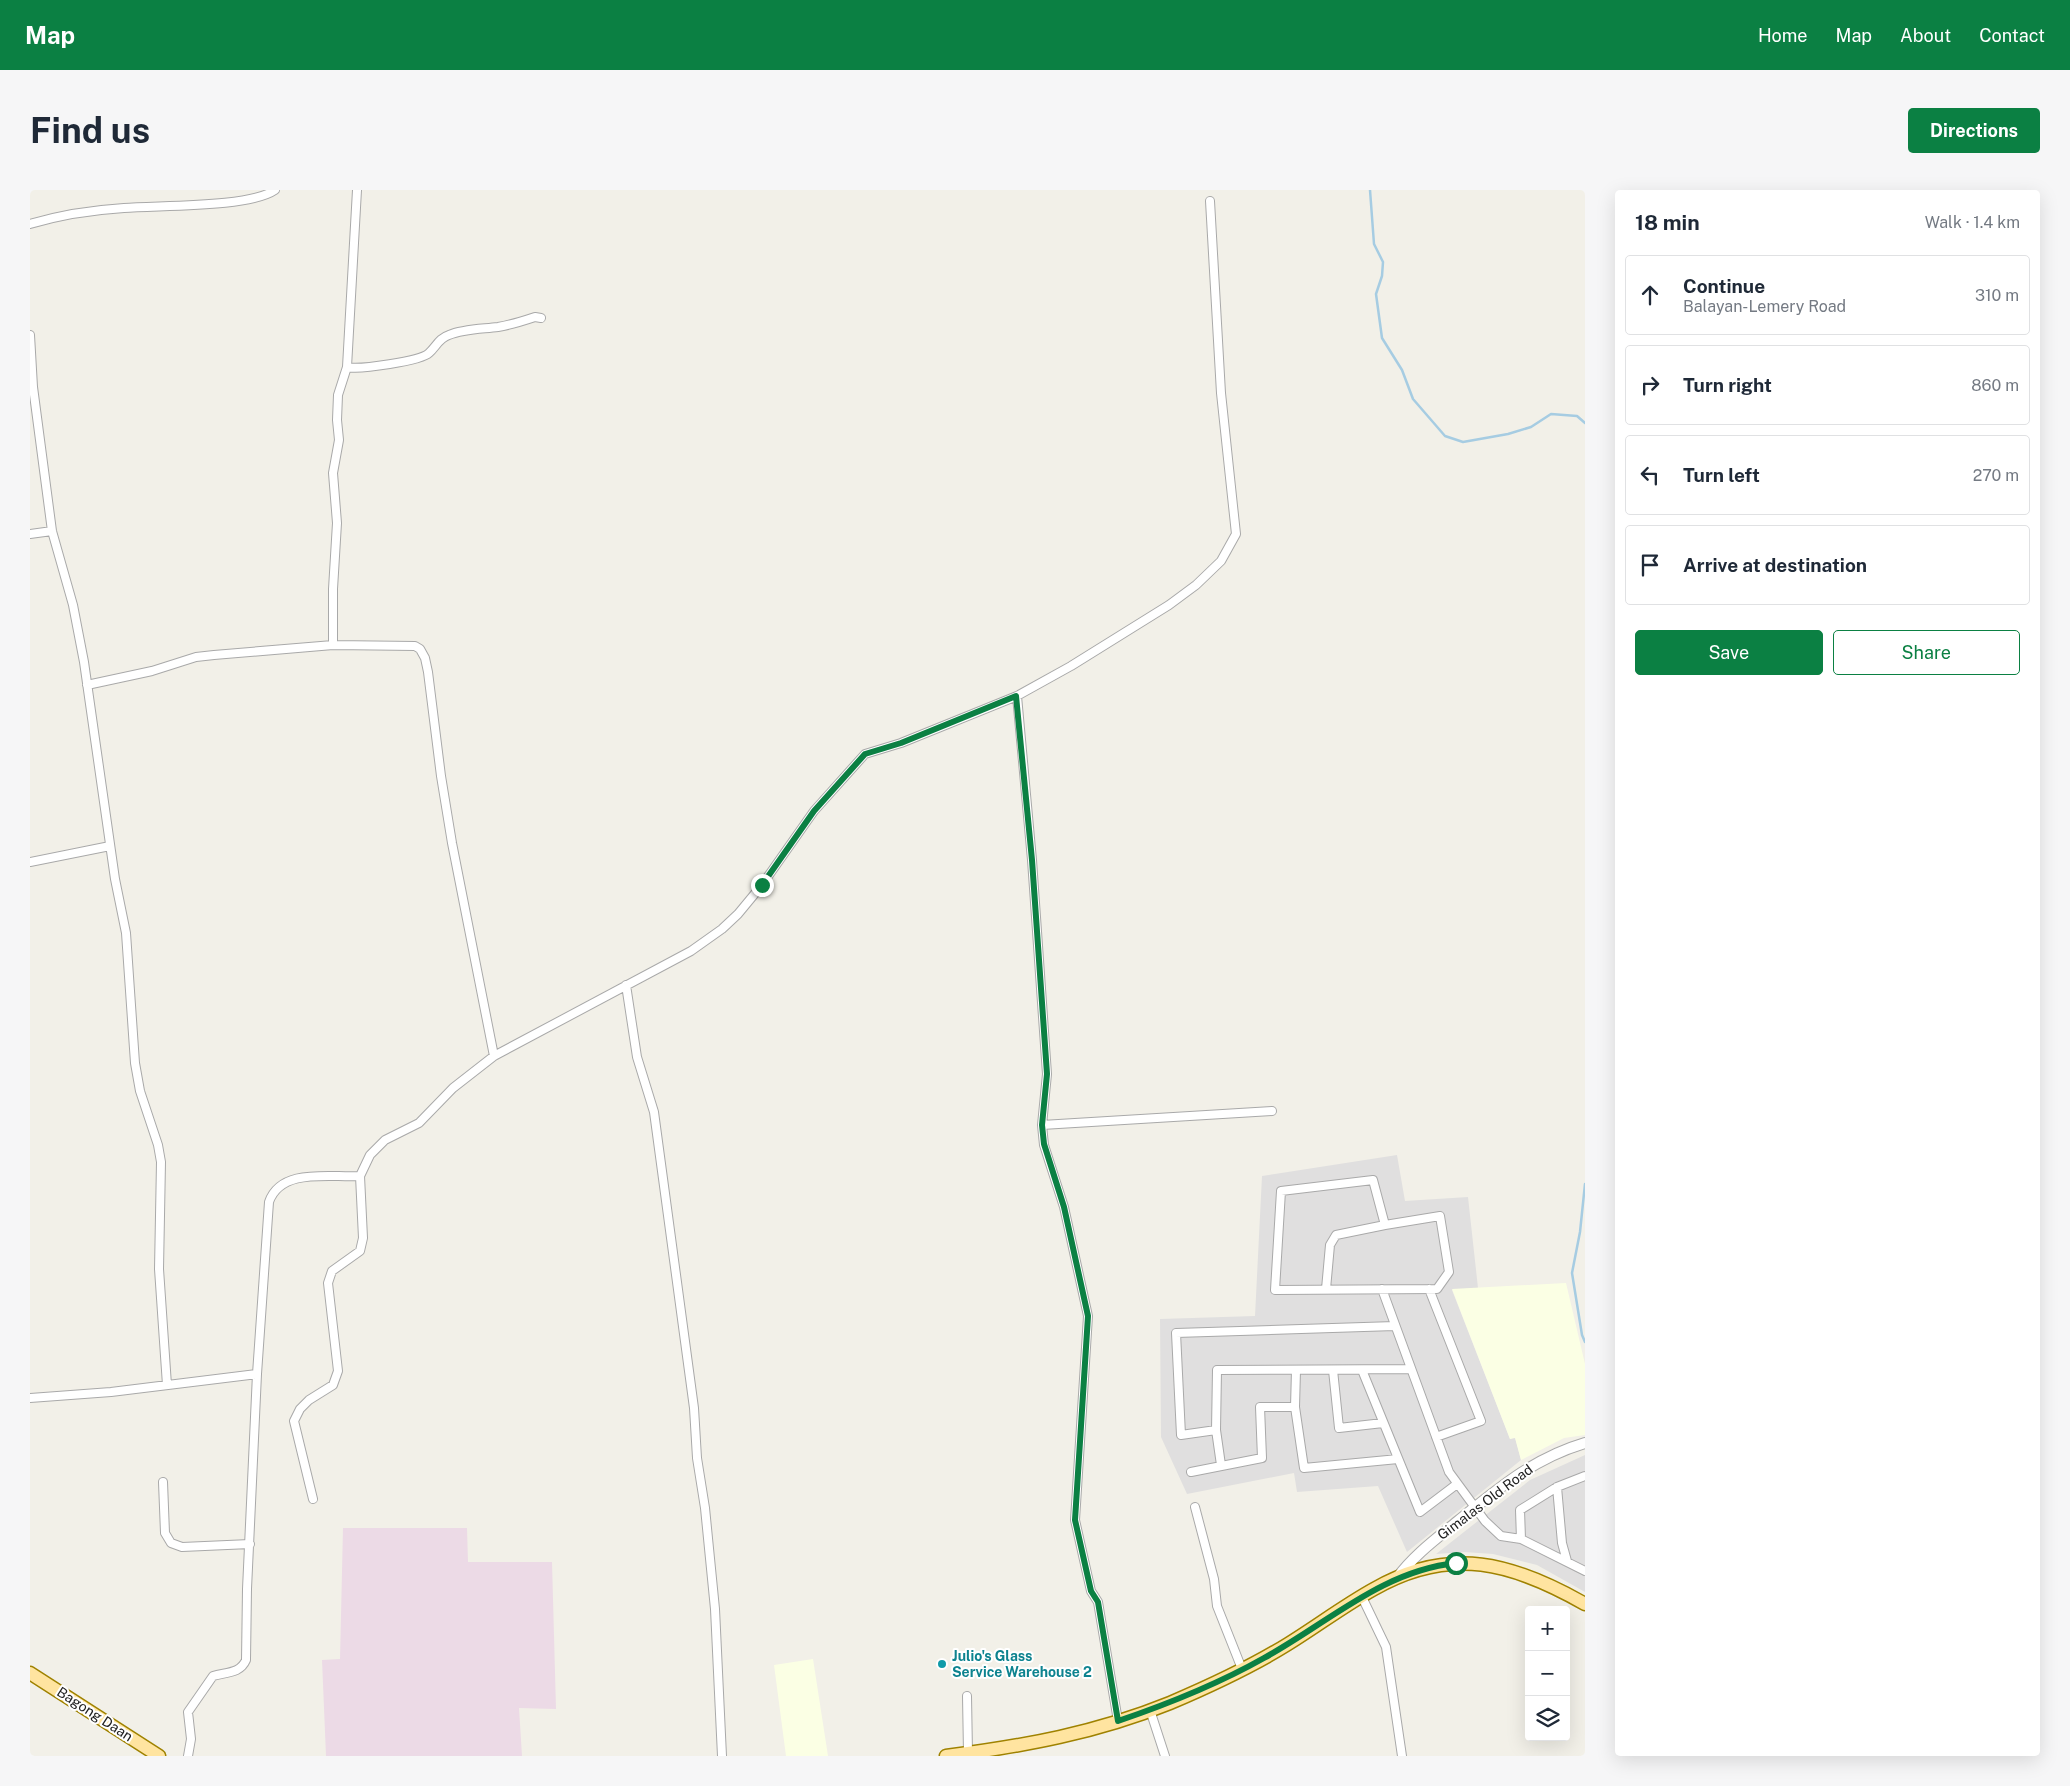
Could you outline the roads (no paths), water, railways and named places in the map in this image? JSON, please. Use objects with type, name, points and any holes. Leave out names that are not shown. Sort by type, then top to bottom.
[{"type":"main road","points":[[946,1756],[1056,1740],[1150,1710],[1242,1669],[1289,1644],[1362,1596],[1397,1578],[1429,1566],[1481,1564],[1525,1574],[1585,1604]]},
{"type":"main road","name":"Bagong Daan","points":[[30,1672],[159,1756]]},
{"type":"street","points":[[30,224],[67,215],[124,208],[242,200],[268,195],[275,190]]},
{"type":"street","points":[[333,645],[333,589],[337,523],[334,473],[339,440],[337,420],[338,396],[347,367],[357,190]]},
{"type":"street","points":[[312,1499],[294,1421],[300,1409],[309,1400],[333,1385],[338,1371],[328,1283],[332,1271],[360,1251],[363,1238],[360,1176],[370,1155],[385,1140],[419,1123],[453,1088],[494,1056],[691,951],[738,914],[762,885],[814,811],[865,754],[901,743],[1016,696],[1071,666],[1176,600],[1221,561],[1236,534],[1221,393],[1210,201]]},
{"type":"street","points":[[347,367],[356,369],[368,368],[419,357],[429,354],[439,340],[448,335],[500,326],[535,317],[541,318]]},
{"type":"street","points":[[30,335],[33,387],[52,531],[73,605],[87,685],[110,846],[126,933],[135,1063],[140,1091],[158,1145],[161,1162],[159,1269],[167,1385]]},
{"type":"street","points":[[30,534],[52,531]]},
{"type":"street","points":[[87,685],[152,671],[196,657],[333,645],[415,646],[420,649],[425,658],[452,843],[494,1056]]},
{"type":"street","points":[[1016,696],[1032,860],[1047,1074],[1042,1125],[1044,1144],[1064,1207],[1088,1316],[1075,1520],[1091,1591],[1098,1602],[1118,1721]]},
{"type":"street","points":[[30,862],[110,846]]},
{"type":"street","points":[[626,985],[637,1057],[654,1112],[694,1408],[697,1458],[705,1508],[715,1609],[722,1756]]},
{"type":"street","points":[[1042,1125],[1272,1111]]},
{"type":"street","points":[[188,1756],[191,1739],[188,1712],[213,1676],[239,1670],[243,1667],[246,1660],[247,1589],[257,1374],[269,1202],[272,1194],[280,1186],[306,1176],[360,1176]]},
{"type":"street","points":[[1326,1290],[1330,1244],[1336,1236],[1384,1225],[1440,1216],[1449,1272],[1437,1288],[1382,1288],[1326,1290],[1275,1290],[1281,1191],[1373,1180],[1384,1225]]},
{"type":"street","points":[[1382,1288],[1449,1472],[1457,1484],[1475,1508],[1501,1536],[1521,1539],[1585,1571]]},
{"type":"street","points":[[1429,1288],[1481,1421],[1436,1437]]},
{"type":"street","points":[[1216,1430],[1181,1435],[1176,1333],[1395,1326]]},
{"type":"street","points":[[1221,1465],[1216,1430],[1217,1370],[1411,1369]]},
{"type":"street","points":[[1296,1370],[1295,1407],[1304,1468],[1398,1459]]},
{"type":"street","points":[[1333,1370],[1339,1428],[1383,1423]]},
{"type":"street","points":[[1362,1370],[1420,1512],[1457,1484]]},
{"type":"street","points":[[30,1398],[111,1392],[257,1374]]},
{"type":"street","points":[[1192,1472],[1262,1458],[1260,1407],[1295,1407]]},
{"type":"street","name":"Gimalas Old Road","points":[[1397,1578],[1412,1558],[1526,1468],[1568,1448],[1585,1443]]},
{"type":"street","points":[[1521,1539],[1520,1510],[1557,1487],[1585,1476]]},
{"type":"street","points":[[162,1482],[165,1533],[171,1543],[182,1547],[250,1544]]},
{"type":"street","points":[[1557,1487],[1562,1543],[1567,1561]]},
{"type":"street","points":[[1195,1507],[1214,1578],[1217,1606],[1242,1669]]},
{"type":"street","points":[[1540,1548],[1555,1547],[1562,1543]]},
{"type":"street","points":[[1362,1596],[1386,1647],[1402,1756]]},
{"type":"street","points":[[967,1696],[968,1753]]},
{"type":"street","points":[[1150,1710],[1165,1756]]},
{"type":"waterway","points":[[1370,190],[1374,244],[1383,262],[1382,276],[1376,294],[1382,338],[1402,370],[1413,399],[1445,436],[1463,442],[1508,434],[1531,427],[1551,414],[1577,416],[1585,423]]},
{"type":"waterway","points":[[1585,1184],[1580,1232],[1572,1273],[1582,1335],[1585,1342]]},
{"type":"place","name":"Julio's Glass Service Warehouse 2","points":[[942,1664]]}]
